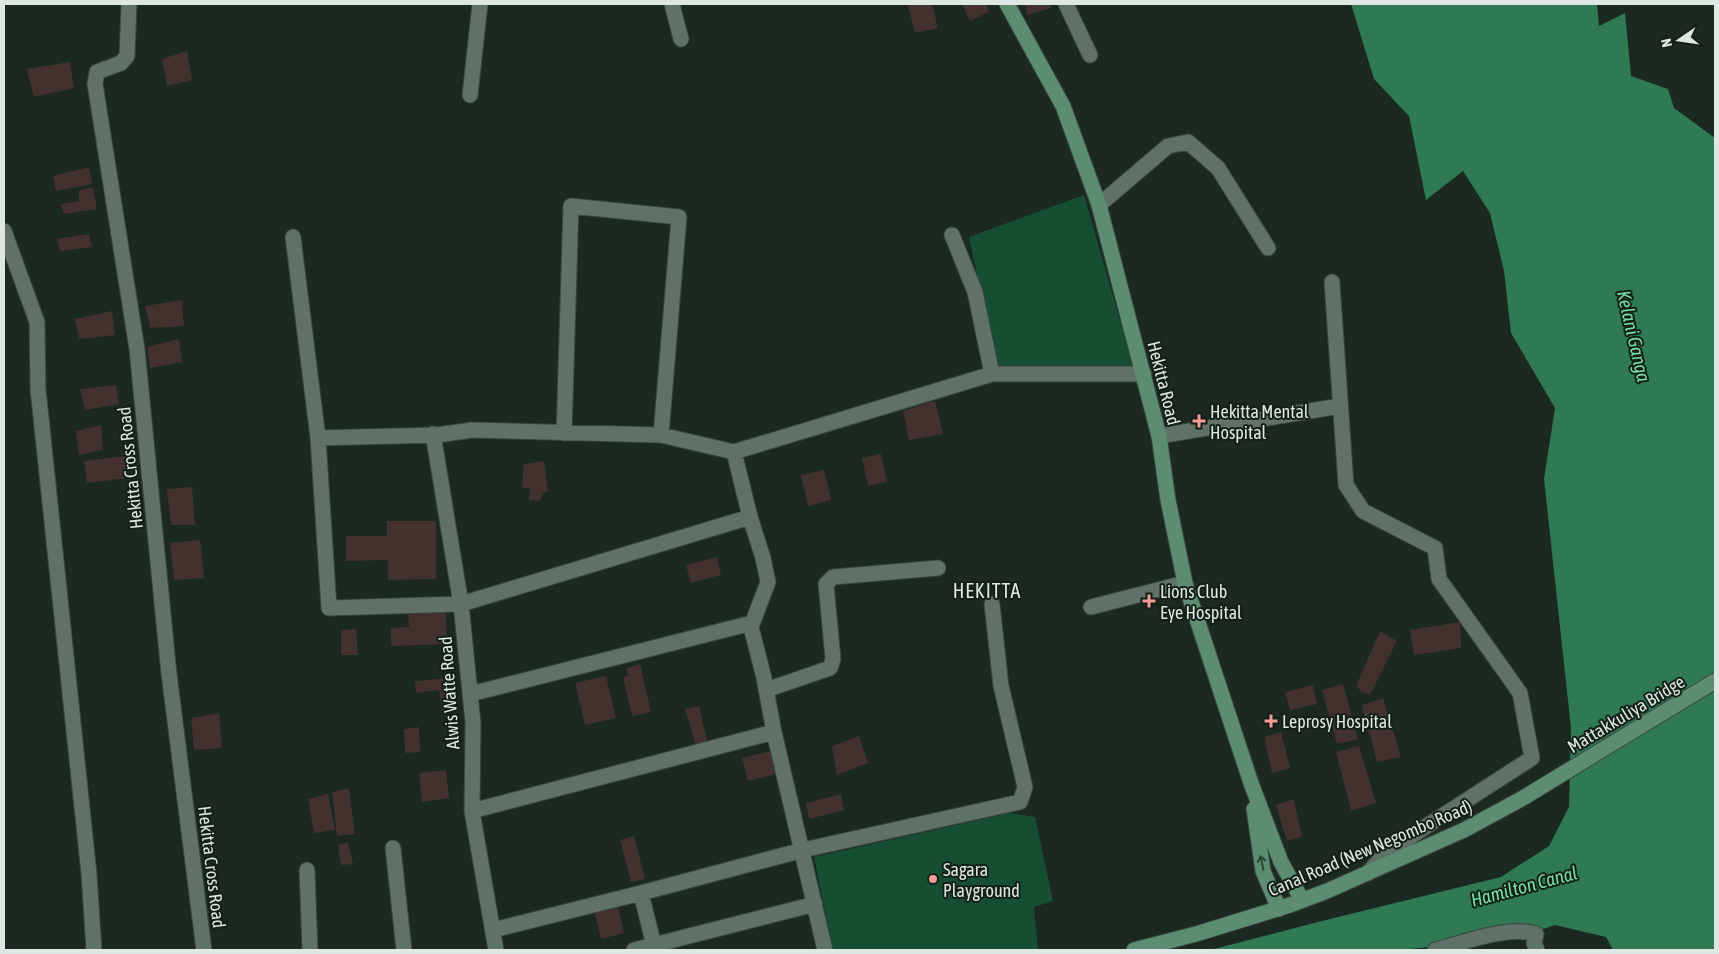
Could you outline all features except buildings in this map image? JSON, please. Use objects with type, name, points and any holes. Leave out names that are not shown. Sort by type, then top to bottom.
[{"type":"main road","name":"Hekitta Road","points":[[1007,4],[1063,106],[1099,205],[1144,374],[1158,436],[1168,500],[1185,583],[1251,783],[1281,862],[1302,900]]},
{"type":"main road","name":"Mattakkuliya Bridge","points":[[1556,779],[1715,681]]},
{"type":"main road","name":"Canal Road (New Negombo Road)","points":[[1134,950],[1196,934],[1279,909],[1302,900],[1471,827],[1556,779]]},
{"type":"main road","name":"Hekitta Road","points":[[1251,783],[1263,871],[1279,909]]},
{"type":"street","name":"Hekitta Cross Road","points":[[130,4],[128,56],[121,63],[97,72],[95,84],[137,349],[169,674],[204,950]]},
{"type":"street","points":[[470,95],[480,4]]},
{"type":"street","points":[[672,4],[681,39]]},
{"type":"street","points":[[1066,4],[1090,55]]},
{"type":"street","points":[[1099,205],[1168,146],[1188,142],[1218,168],[1268,248]]},
{"type":"street","points":[[564,433],[571,206],[679,217],[661,435]]},
{"type":"street","points":[[4,231],[37,322],[38,389],[88,864],[94,950]]},
{"type":"street","points":[[952,235],[976,292],[992,374]]},
{"type":"street","points":[[293,238],[318,438],[329,608],[461,604],[750,517]]},
{"type":"street","points":[[1332,282],[1346,485],[1363,511],[1435,548],[1439,579],[1520,693],[1532,758],[1422,829],[1384,856],[1368,873]]},
{"type":"street","points":[[318,438],[432,434],[472,430],[661,435],[734,452],[992,374],[1144,374]]},
{"type":"street","points":[[1158,436],[1340,406]]},
{"type":"street","name":"Alwis Watte Road","points":[[432,434],[461,604],[473,723],[472,810],[496,950]]},
{"type":"street","points":[[734,452],[768,582],[751,627],[825,950]]},
{"type":"street","points":[[766,690],[830,668],[833,659],[826,584],[833,577],[938,568]]},
{"type":"street","points":[[1091,606],[1185,583]]},
{"type":"street","points":[[493,930],[803,850],[1020,802],[1024,787],[1001,686],[992,604]]},
{"type":"street","points":[[470,694],[752,623]]},
{"type":"street","points":[[472,810],[774,732]]},
{"type":"street","points":[[393,848],[404,950]]},
{"type":"street","points":[[308,870],[310,950]]},
{"type":"street","points":[[641,893],[654,948]]},
{"type":"street","points":[[634,950],[654,948],[815,904]]},
{"type":"street","points":[[1435,950],[1508,933],[1528,932],[1536,934],[1534,943],[1537,950]]},
{"type":"shaded area","points":[[1084,195],[1133,366],[1005,368],[996,364],[969,237]]},
{"type":"shaded area","name":"Sagara Playground","points":[[1010,813],[1035,817],[1053,901],[1034,907],[1038,950],[833,950],[814,857]]},
{"type":"water","points":[[1351,4],[1597,4],[1599,26],[1625,13],[1631,76],[1668,89],[1674,108],[1715,138],[1715,950],[1613,950],[1606,937],[1555,925],[1514,939],[1398,950],[1210,950],[1501,877],[1549,846],[1569,807],[1571,728],[1544,479],[1555,408],[1511,333],[1504,271],[1490,213],[1463,171],[1426,200],[1409,116],[1374,79]]},
{"type":"place","name":"Hekitta Mental Hospital","points":[[1199,421]]},
{"type":"place","name":"Lions Club Eye Hospital","points":[[1149,601]]},
{"type":"place","name":"Leprosy Hospital","points":[[1271,721]]},
{"type":"place","name":"Sagara Playground","points":[[933,879]]},
{"type":"district","name":"HEKITTA","points":[[987,590]]},
{"type":"water label","name":"Kelani Ganga","points":[[1634,336]]},
{"type":"water label","name":"Hamilton Canal","points":[[1524,886]]}]
